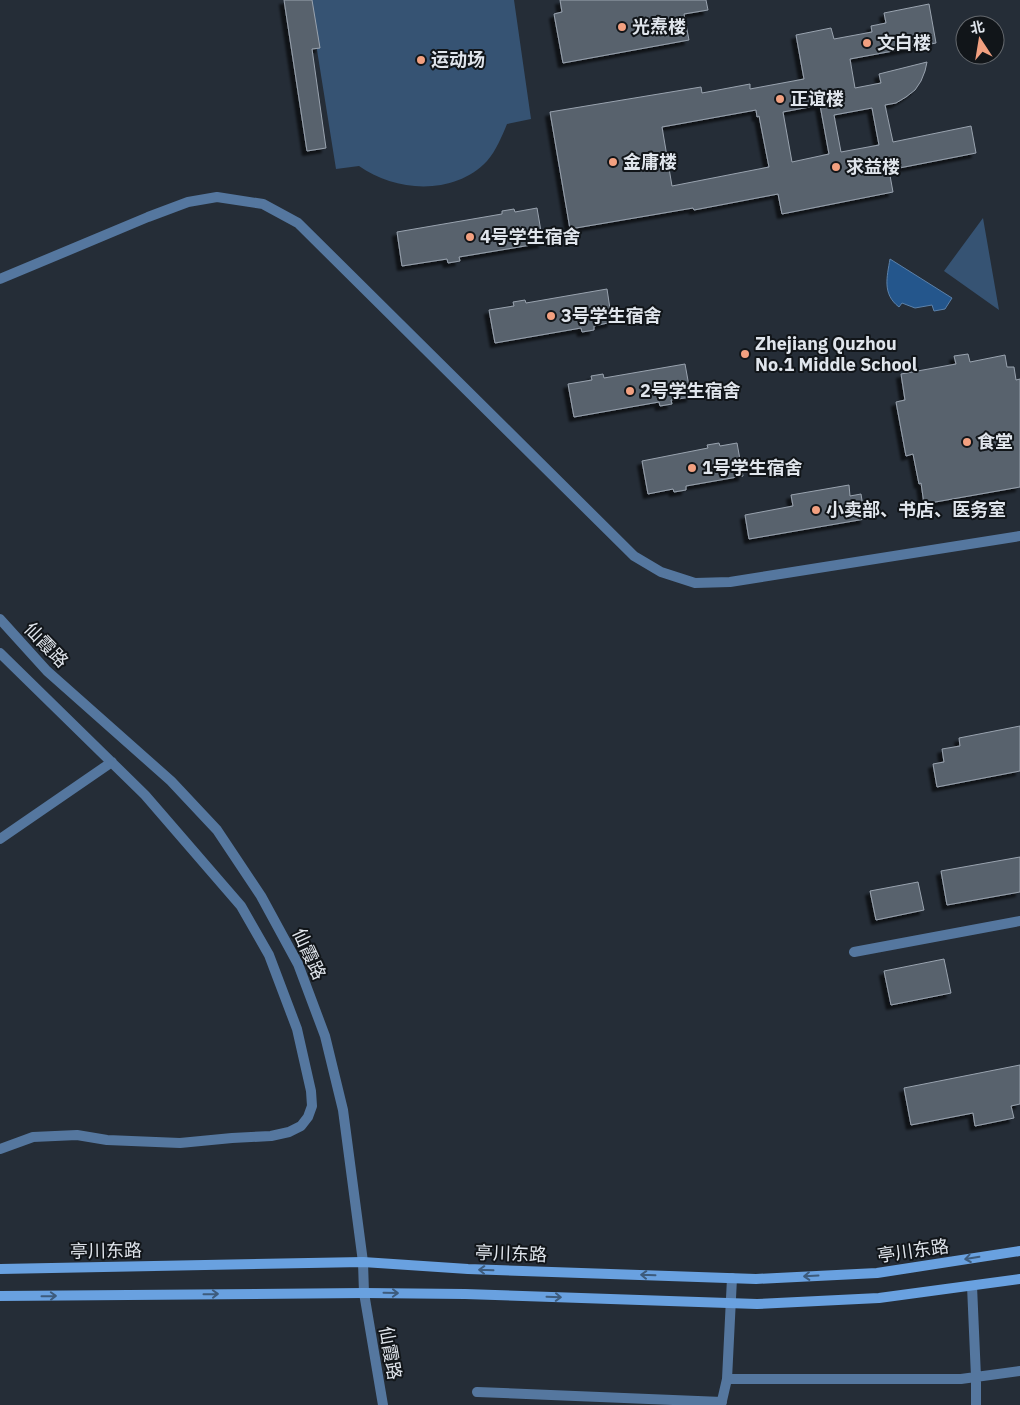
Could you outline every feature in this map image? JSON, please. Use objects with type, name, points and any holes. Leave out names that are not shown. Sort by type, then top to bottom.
[{"type":"main road","name":"亭川东路","points":[[0,1269],[364,1262],[468,1269],[756,1279],[877,1273],[1020,1251]]},
{"type":"main road","points":[[0,1296],[466,1294],[757,1304],[879,1298],[1020,1279]]},
{"type":"street","points":[[0,279],[188,202],[217,197],[263,204],[298,224],[634,556],[660,572],[695,582],[730,582],[1020,536]]},
{"type":"street","name":"仙霞路","points":[[0,619],[47,671],[171,781],[216,830],[261,896],[298,964],[325,1036],[343,1110],[364,1262],[364,1293],[383,1405]]},
{"type":"street","points":[[0,653],[145,795],[241,906],[269,955],[297,1029],[311,1091],[312,1106],[308,1117],[300,1126],[289,1132],[271,1136],[180,1143],[107,1140],[77,1135],[33,1137],[0,1149]]},
{"type":"street","points":[[0,840],[112,762]]},
{"type":"street","points":[[854,952],[1020,921]]},
{"type":"street","points":[[477,1392],[722,1403],[728,1380],[732,1278]]},
{"type":"street","points":[[972,1286],[976,1405]]},
{"type":"street","points":[[728,1380],[960,1379],[1020,1371]]},
{"type":"shaded area","name":"运动场","points":[[309,0],[514,0],[531,119],[507,124],[496,148],[487,161],[474,172],[458,180],[441,185],[407,185],[373,175],[359,166],[336,169]]},
{"type":"shaded area","points":[[983,218],[999,310],[944,271]]},
{"type":"shaded area","points":[[890,259],[952,298],[945,309],[934,311],[932,305],[915,308],[902,303],[899,307],[890,297],[888,291],[887,279]]},
{"type":"building","points":[[284,0],[312,0],[320,48],[312,49],[326,148],[307,151]]},
{"type":"building","name":"光焘楼","points":[[560,0],[706,0],[708,10],[684,14],[689,40],[563,63],[554,14],[562,12]]},
{"type":"building","points":[[929,4],[936,43],[850,59],[855,88],[881,83],[879,74],[927,62],[921,81],[915,90],[896,103],[885,105],[893,142],[971,126],[976,153],[889,170],[893,192],[782,214],[778,194],[694,210],[693,208],[570,229],[550,112],[701,87],[702,93],[750,84],[750,89],[804,79],[796,35],[831,28],[834,39],[872,32],[871,26],[886,23],[884,13]],"holes":[[[820,105],[829,154],[792,162],[783,112]],[[872,108],[879,145],[841,152],[834,115]],[[756,110],[757,117],[759,116],[769,167],[672,186],[662,127]]]},
{"type":"building","name":"4号学生宿舍","points":[[537,208],[543,243],[459,257],[460,261],[448,263],[447,259],[402,266],[397,232],[502,214],[502,211],[514,209],[515,212]]},
{"type":"building","name":"3号学生宿舍","points":[[607,289],[612,322],[594,326],[594,330],[582,332],[581,328],[495,343],[489,310],[514,306],[513,302],[525,300],[526,303]]},
{"type":"building","name":"食堂","points":[[968,354],[970,362],[1005,355],[1007,367],[1014,367],[1016,380],[1020,379],[1020,487],[924,504],[921,483],[919,484],[913,454],[906,456],[896,402],[905,400],[901,374],[956,364],[954,356]]},
{"type":"building","name":"2号学生宿舍","points":[[685,364],[691,397],[671,400],[672,404],[660,406],[659,402],[574,417],[568,384],[592,380],[591,376],[603,374],[604,378]]},
{"type":"building","name":"1号学生宿舍","points":[[719,443],[720,446],[737,443],[743,476],[686,486],[686,490],[674,492],[673,489],[648,494],[642,461],[708,448],[707,445]]},
{"type":"building","name":"小卖部、书店、医务室","points":[[849,485],[850,496],[861,494],[865,519],[749,539],[745,515],[793,506],[791,495]]},
{"type":"building","points":[[1020,726],[1020,771],[937,787],[933,764],[944,762],[942,749],[960,746],[959,738]]},
{"type":"building","points":[[1020,857],[1020,892],[947,905],[941,871]]},
{"type":"building","points":[[918,882],[924,910],[876,920],[870,891]]},
{"type":"building","points":[[944,959],[951,993],[891,1005],[884,971]]},
{"type":"building","points":[[1020,1065],[1020,1104],[1011,1106],[1014,1118],[975,1126],[973,1113],[911,1125],[904,1088]]},
{"type":"place","name":"光焘楼","points":[[622,27]]},
{"type":"place","name":"文白楼","points":[[867,43]]},
{"type":"place","name":"运动场","points":[[421,60]]},
{"type":"place","name":"正谊楼","points":[[780,99]]},
{"type":"place","name":"金庸楼","points":[[613,162]]},
{"type":"place","name":"求益楼","points":[[836,167]]},
{"type":"place","name":"4号学生宿舍","points":[[470,237]]},
{"type":"place","name":"3号学生宿舍","points":[[551,316]]},
{"type":"place","name":"Zhejiang Quzhou No.1 Middle School","points":[[745,354]]},
{"type":"place","name":"2号学生宿舍","points":[[630,391]]},
{"type":"place","name":"食堂","points":[[967,442]]},
{"type":"place","name":"1号学生宿舍","points":[[692,468]]},
{"type":"place","name":"小卖部、书店、医务室","points":[[816,510]]}]
